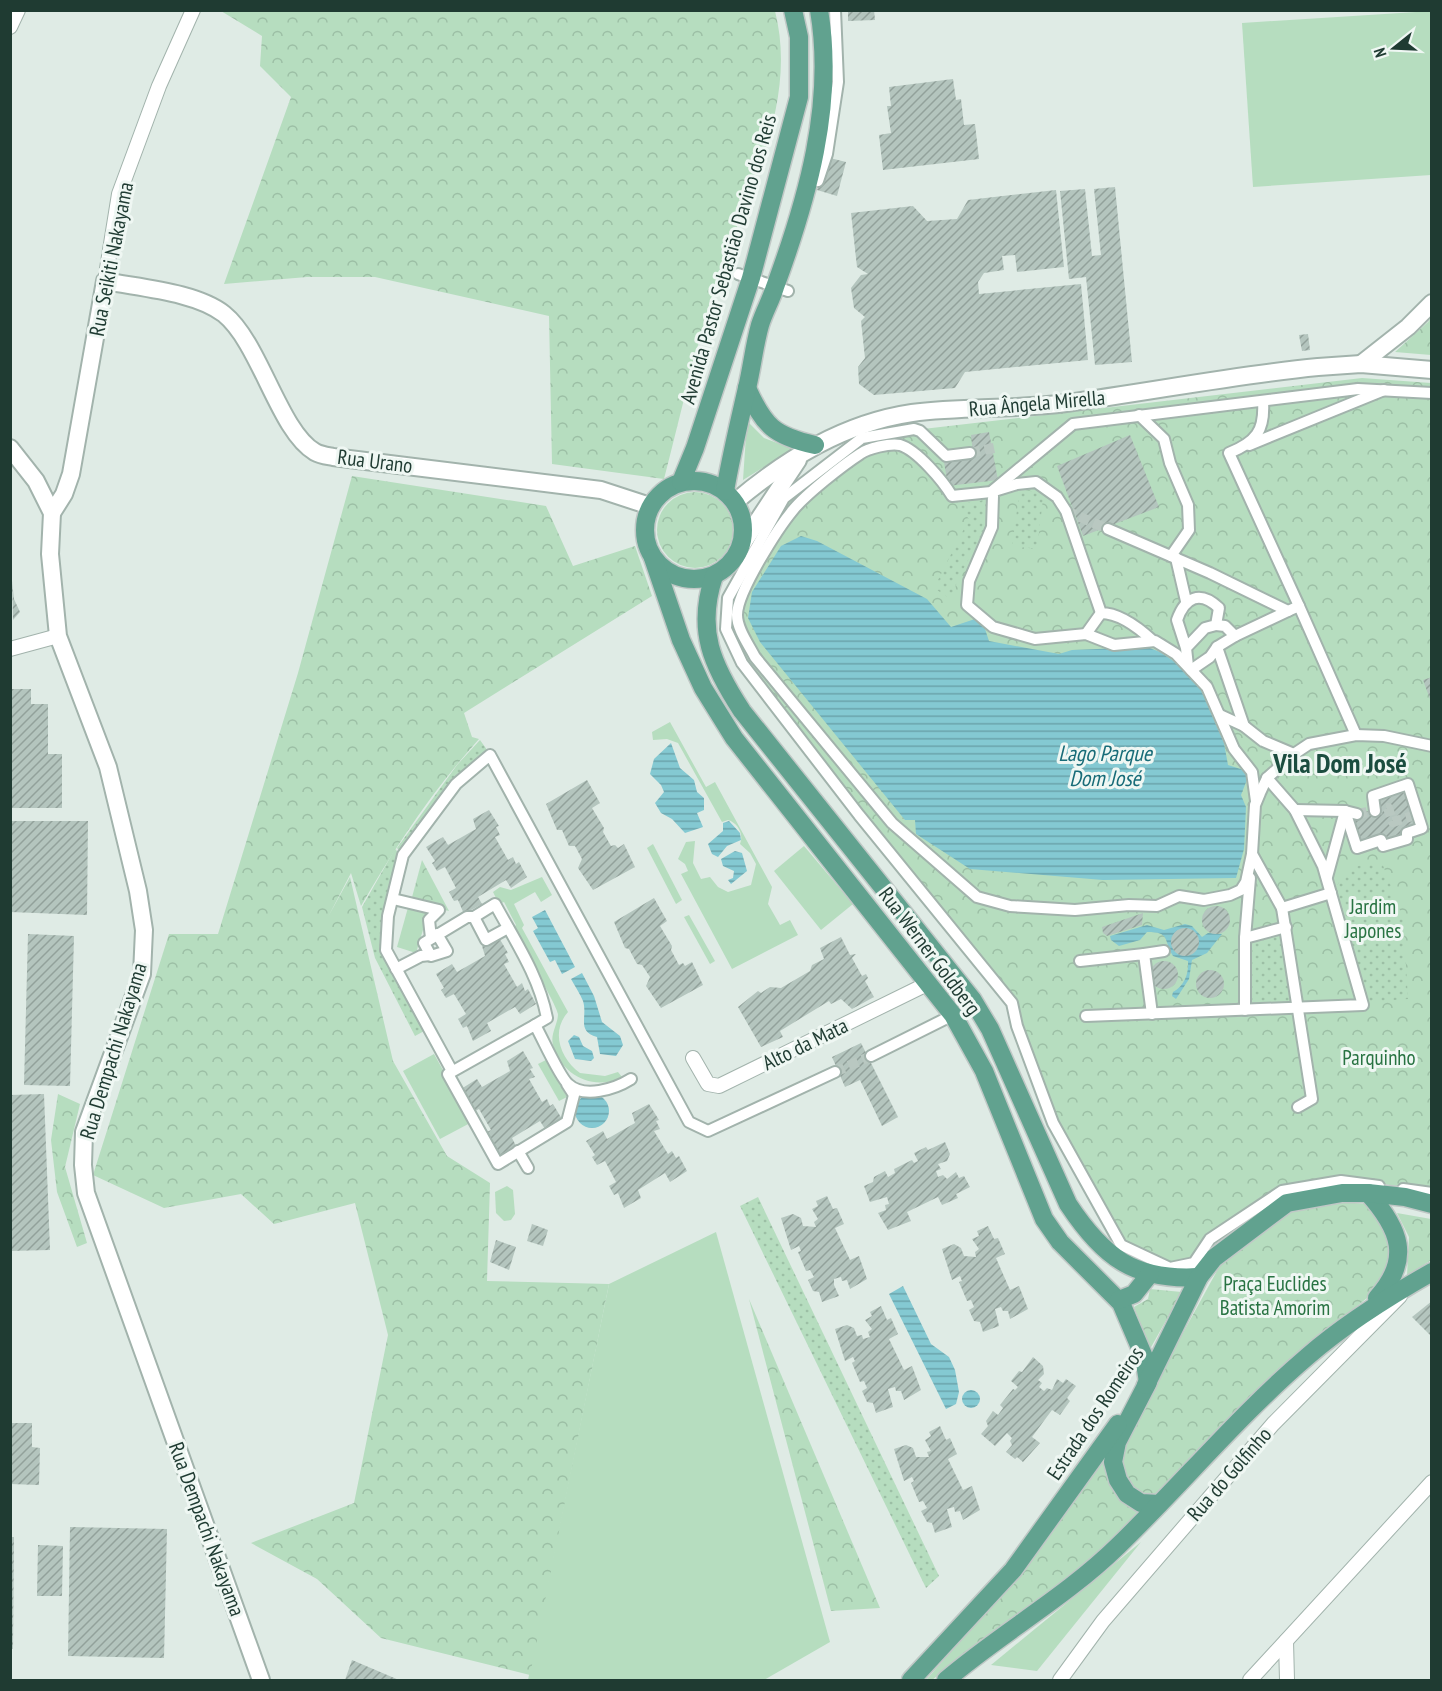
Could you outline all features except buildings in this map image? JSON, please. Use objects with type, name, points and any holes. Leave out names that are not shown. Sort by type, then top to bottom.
[{"type":"main road","name":"Avenida Pastor Sebastião Davino dos Reis","points":[[681,482],[695,448],[744,276],[799,97],[799,37],[793,10]]},
{"type":"main road","points":[[730,496],[734,434],[747,388],[760,326],[782,289],[818,137],[823,94],[819,10]]},
{"type":"main road","points":[[747,388],[767,426],[808,450]]},
{"type":"main road","points":[[681,482],[704,482],[730,496],[741,515],[744,531],[741,546],[726,568],[714,576],[697,580],[680,578],[665,570],[653,558],[644,532],[650,506],[663,491],[681,482]]},
{"type":"main road","name":"Rua Werner Goldberg","points":[[653,558],[681,640],[703,688],[734,738],[953,1015],[980,1062],[1044,1219],[1060,1242],[1119,1300],[1136,1336],[1148,1382]]},
{"type":"main road","name":"Rua Werner Goldberg","points":[[714,576],[706,598],[707,641],[727,689],[749,720],[972,999],[990,1029],[1068,1204],[1083,1227],[1109,1255],[1128,1267],[1176,1279],[1199,1277]]},
{"type":"main road","name":"Estrada dos Romeiros","points":[[912,1680],[1013,1570],[1148,1382],[1199,1277],[1214,1258],[1287,1203],[1342,1193],[1368,1193],[1405,1197],[1431,1204]]},
{"type":"main road","points":[[1364,1312],[1390,1283],[1398,1266],[1398,1245],[1393,1228],[1383,1210],[1368,1193]]},
{"type":"main road","points":[[946,1680],[1089,1572],[1307,1357],[1364,1312],[1431,1272]]},
{"type":"main road","points":[[1119,1300],[1134,1294],[1150,1274]]},
{"type":"main road","points":[[1148,1382],[1117,1442],[1113,1462],[1118,1480],[1127,1494],[1141,1503],[1159,1504]]},
{"type":"street","points":[[10,27],[18,10]]},
{"type":"street","name":"Rua Seikiti Nakayama","points":[[52,513],[71,474],[119,194],[159,86],[193,10]]},
{"type":"street","points":[[818,181],[827,154],[838,82],[835,10]]},
{"type":"street","points":[[744,276],[782,289]]},
{"type":"street","name":"Rua Urano","points":[[105,281],[201,301],[226,316],[240,332],[295,430],[315,452],[333,457],[601,490],[650,506]]},
{"type":"street","points":[[1361,364],[1408,327],[1431,303]]},
{"type":"street","name":"Rua Ângela Mirella","points":[[730,496],[808,450],[869,423],[914,413],[1044,406],[1299,369],[1361,364],[1431,370]]},
{"type":"street","points":[[991,492],[1073,424],[1358,389],[1431,393]]},
{"type":"street","points":[[1356,735],[1293,608],[1229,453],[1384,390]]},
{"type":"street","points":[[1246,446],[1264,423],[1263,401]]},
{"type":"street","points":[[1139,415],[1164,439],[1170,463],[1188,505],[1190,530],[1174,557],[1186,602]]},
{"type":"street","points":[[970,453],[946,456],[920,431],[914,429],[862,438],[784,498],[729,598],[726,629],[742,663],[859,815],[1011,1003],[1017,1026],[1053,1123],[1121,1245],[1170,1268],[1194,1263],[1210,1239],[1282,1191],[1341,1181],[1431,1193]]},
{"type":"street","points":[[1101,613],[1066,511],[1057,497],[1036,482],[1017,484],[991,492],[952,496],[942,480],[910,451],[899,445],[862,452],[794,509],[748,584],[737,614],[741,631],[755,657],[892,823],[977,897],[1010,906],[1075,910],[1129,904],[1157,906],[1179,896],[1219,899],[1240,890],[1246,882],[1252,854]]},
{"type":"street","points":[[10,448],[36,481],[52,513]]},
{"type":"street","points":[[741,546],[808,450]]},
{"type":"street","points":[[991,492],[993,496],[992,527],[969,581],[967,605],[993,627],[1035,639],[1086,634],[1114,645],[1152,641]]},
{"type":"street","name":"Rua Dempachi Nakayama","points":[[52,513],[50,554],[58,636],[108,767],[138,891],[144,930],[142,974],[84,1132],[83,1165],[86,1193],[261,1680]]},
{"type":"street","points":[[1108,529],[1293,608]]},
{"type":"street","points":[[1189,668],[1186,648],[1177,620],[1186,602],[1194,598],[1211,600],[1219,608],[1216,625]]},
{"type":"street","points":[[1189,668],[1210,657],[1217,647],[1235,636],[1293,608]]},
{"type":"street","points":[[1086,634],[1101,613]]},
{"type":"street","points":[[1101,613],[1113,613],[1124,622],[1137,627],[1152,641],[1176,654],[1207,687],[1234,749],[1252,772],[1256,801],[1245,938],[1245,1010]]},
{"type":"street","points":[[1186,648],[1205,628],[1216,625],[1225,626],[1235,636]]},
{"type":"street","points":[[10,649],[58,636]]},
{"type":"street","points":[[1217,647],[1244,726]]},
{"type":"street","points":[[1220,715],[1244,726],[1263,741],[1294,754]]},
{"type":"street","points":[[1256,801],[1267,778],[1309,744],[1356,735],[1384,736],[1431,746]]},
{"type":"street","points":[[452,1071],[386,950],[388,916],[403,855],[456,784],[490,755],[689,1122],[708,1131],[835,1071]]},
{"type":"street","points":[[1086,1016],[1363,1005],[1327,878],[1295,810],[1267,778]]},
{"type":"street","points":[[1345,811],[1357,848],[1381,840],[1383,846],[1407,839],[1407,833],[1422,828],[1408,784],[1373,796],[1375,811]]},
{"type":"street","points":[[1295,810],[1345,811],[1356,814]]},
{"type":"street","points":[[1416,815],[1431,810]]},
{"type":"street","points":[[1327,878],[1345,811]]},
{"type":"street","points":[[1252,854],[1282,908],[1286,927],[1312,1099],[1299,1107]]},
{"type":"street","points":[[1282,908],[1331,893]]},
{"type":"street","points":[[393,899],[439,910],[429,920],[434,936],[447,951],[421,956],[396,969]]},
{"type":"street","points":[[430,955],[424,942],[495,904],[531,968],[544,1003],[547,1018],[536,1024],[452,1071],[447,1074],[498,1164],[567,1122],[574,1095],[536,1024]]},
{"type":"street","points":[[474,917],[486,940],[508,928]]},
{"type":"street","points":[[1245,938],[1286,927]]},
{"type":"street","points":[[1080,961],[1164,951]]},
{"type":"street","points":[[1144,954],[1152,1014]]},
{"type":"street","name":"Alto da Mata","points":[[693,1058],[708,1084],[719,1086],[929,982]]},
{"type":"street","points":[[871,1056],[953,1015]]},
{"type":"street","points":[[567,1084],[580,1089],[603,1090],[631,1079]]},
{"type":"street","points":[[518,1152],[528,1168]]},
{"type":"street","name":"Rua do Golfinho","points":[[1060,1680],[1102,1621],[1273,1424],[1414,1282]]},
{"type":"street","points":[[1250,1680],[1431,1482]]},
{"type":"street","points":[[1286,1641],[1287,1680]]},
{"type":"green space","points":[[221,11],[775,11],[780,45],[780,78],[775,111],[756,177],[712,298],[664,479],[552,464],[549,316],[375,277],[307,277],[224,284],[291,97],[260,66],[262,36]]},
{"type":"green space","points":[[1432,11],[1431,175],[1253,187],[1242,23]]},
{"type":"green space","points":[[1431,318],[1431,355],[1395,352],[1428,322]]},
{"type":"green space","name":"Parquinho","points":[[1362,378],[1431,383],[1431,1191],[1342,1178],[1280,1189],[1208,1238],[1192,1260],[1171,1266],[1123,1243],[1055,1122],[1012,1002],[744,663],[727,629],[730,599],[785,499],[862,439],[923,429]]},
{"type":"green space","points":[[747,421],[764,438],[793,449],[743,480]]},
{"type":"green space","points":[[352,476],[546,506],[573,566],[635,546],[652,596],[464,713],[472,737],[479,739],[416,819],[361,906],[351,873],[328,917],[350,877],[393,1061],[447,1156],[490,1183],[487,1281],[609,1284],[530,1675],[381,1638],[317,1579],[251,1543],[354,1503],[388,1335],[355,1203],[274,1224],[241,1194],[164,1208],[93,1175],[169,934],[218,934],[298,673]]},
{"type":"green space","points":[[1020,489],[1035,492],[1043,499],[1037,549],[1012,546]]},
{"type":"green space","points":[[695,492],[709,495],[722,503],[730,516],[733,530],[730,544],[722,557],[709,565],[695,568],[681,565],[668,557],[660,544],[657,530],[660,516],[668,503],[681,495]]},
{"type":"green space","points":[[986,499],[981,536],[957,581],[952,600],[934,588],[969,519],[954,502],[977,502]]},
{"type":"green space","points":[[670,722],[706,787],[715,782],[772,887],[768,904],[780,925],[790,920],[798,935],[732,969],[681,874],[688,871],[685,864],[678,859],[686,842],[695,841],[693,863],[701,879],[710,877],[718,887],[728,892],[751,885],[756,864],[750,853],[740,844],[741,833],[737,826],[732,821],[722,822],[678,743],[667,739],[653,740],[652,732]]},
{"type":"green space","points":[[480,740],[490,754],[455,784],[402,853],[397,848],[457,765]]},
{"type":"green space","points":[[653,844],[682,900],[676,904],[647,848]]},
{"type":"green space","points":[[804,846],[853,904],[821,930],[774,871]]},
{"type":"green space","points":[[395,849],[401,855],[384,951],[426,1030],[415,1036],[375,958],[362,907]]},
{"type":"green space","points":[[422,860],[449,911],[411,901]]},
{"type":"green space","name":"Jardim Japones","points":[[1382,863],[1403,917],[1408,999],[1365,1002],[1333,891],[1353,868],[1365,864]]},
{"type":"green space","points":[[542,877],[552,895],[541,902],[535,892],[514,904],[524,925],[522,928],[568,1012],[560,1028],[559,1036],[563,1053],[580,1073],[605,1076],[618,1072],[622,1077],[601,1083],[580,1078],[563,1065],[557,1056],[552,1041],[558,1018],[556,1008],[513,928],[516,925],[504,902],[499,904],[493,892],[500,887],[511,890]]},
{"type":"green space","points":[[409,904],[429,910],[416,953],[397,947]]},
{"type":"green space","points":[[689,915],[715,961],[710,964],[684,917]]},
{"type":"green space","points":[[1284,929],[1297,1006],[1247,1008],[1247,939]]},
{"type":"green space","points":[[434,1054],[472,1122],[440,1139],[403,1071]]},
{"type":"green space","points":[[546,1060],[567,1097],[559,1101],[538,1064]]},
{"type":"green space","points":[[58,1094],[80,1104],[65,1167],[87,1243],[77,1247],[57,1192],[51,1140]]},
{"type":"green space","points":[[507,1186],[513,1190],[515,1214],[511,1220],[504,1221],[496,1213],[495,1192]]},
{"type":"green space","points":[[758,1197],[939,1576],[926,1588],[740,1206]]},
{"type":"green space","name":"Praça Euclides Batista Amorim","points":[[1342,1202],[1367,1204],[1389,1231],[1391,1251],[1385,1283],[1267,1381],[1152,1497],[1131,1490],[1120,1464],[1126,1437],[1224,1258],[1290,1212]]},
{"type":"green space","points":[[1397,1213],[1431,1219],[1431,1260],[1407,1276],[1409,1237]]},
{"type":"green space","points":[[716,1232],[830,1642],[764,1680],[528,1680],[609,1284]]},
{"type":"green space","points":[[1150,1289],[1182,1292],[1150,1349],[1134,1307],[1148,1299]]},
{"type":"green space","points":[[749,1299],[880,1608],[831,1611]]},
{"type":"green space","points":[[1109,1453],[1141,1509],[1093,1562],[1036,1601],[932,1680],[926,1680],[1039,1551]]},
{"type":"green space","points":[[1141,1542],[1037,1671],[991,1665]]},
{"type":"water","name":"Lago Parque Dom José","points":[[801,536],[817,541],[927,599],[951,627],[981,617],[989,641],[1059,654],[1072,650],[1147,647],[1160,652],[1178,664],[1201,690],[1224,743],[1228,765],[1250,772],[1241,795],[1246,807],[1244,849],[1236,878],[1103,880],[970,869],[916,834],[915,820],[905,820],[760,642],[748,618],[752,592],[781,546]]},
{"type":"water","points":[[671,743],[680,768],[694,780],[697,792],[704,798],[704,810],[697,813],[703,827],[685,833],[672,819],[661,813],[655,803],[664,792],[661,785],[650,774],[654,759]]},
{"type":"water","points":[[729,821],[740,833],[741,840],[727,846],[718,857],[712,854],[708,844],[723,831],[723,823]]},
{"type":"water","points":[[735,851],[742,853],[747,871],[731,884],[728,880],[733,878],[734,871],[723,866],[721,859]]},
{"type":"water","points":[[545,910],[575,967],[562,974],[555,960],[550,962],[533,931],[538,928],[532,917]]},
{"type":"water","points":[[1185,924],[1192,926],[1202,937],[1208,933],[1222,934],[1207,953],[1192,960],[1189,979],[1176,999],[1172,996],[1173,992],[1185,979],[1188,961],[1173,956],[1163,935],[1147,932],[1140,940],[1119,946],[1111,940],[1110,936],[1147,925],[1164,930]]},
{"type":"water","points":[[582,973],[594,996],[602,1022],[620,1036],[623,1045],[616,1056],[600,1054],[597,1037],[585,1027],[583,1001],[571,979]]},
{"type":"water","points":[[574,1035],[579,1037],[583,1046],[592,1051],[594,1058],[591,1061],[575,1059],[568,1041]]},
{"type":"water","points":[[592,1094],[604,1099],[609,1111],[604,1123],[592,1128],[580,1123],[575,1111],[580,1099]]},
{"type":"water","points":[[903,1286],[931,1344],[949,1357],[955,1370],[959,1392],[956,1404],[946,1409],[889,1294]]},
{"type":"water","points":[[971,1390],[977,1393],[980,1399],[977,1405],[971,1408],[965,1405],[962,1399],[965,1393]]},
{"type":"tunnel","points":[[970,453],[994,448]]},
{"type":"tunnel","points":[[1066,511],[1108,529]]},
{"type":"tunnel","points":[[1357,814],[1388,808],[1393,822],[1412,816]]},
{"type":"tunnel","points":[[835,1072],[871,1056]]},
{"type":"district","name":"Vila Dom José","points":[[1340,763]]}]
